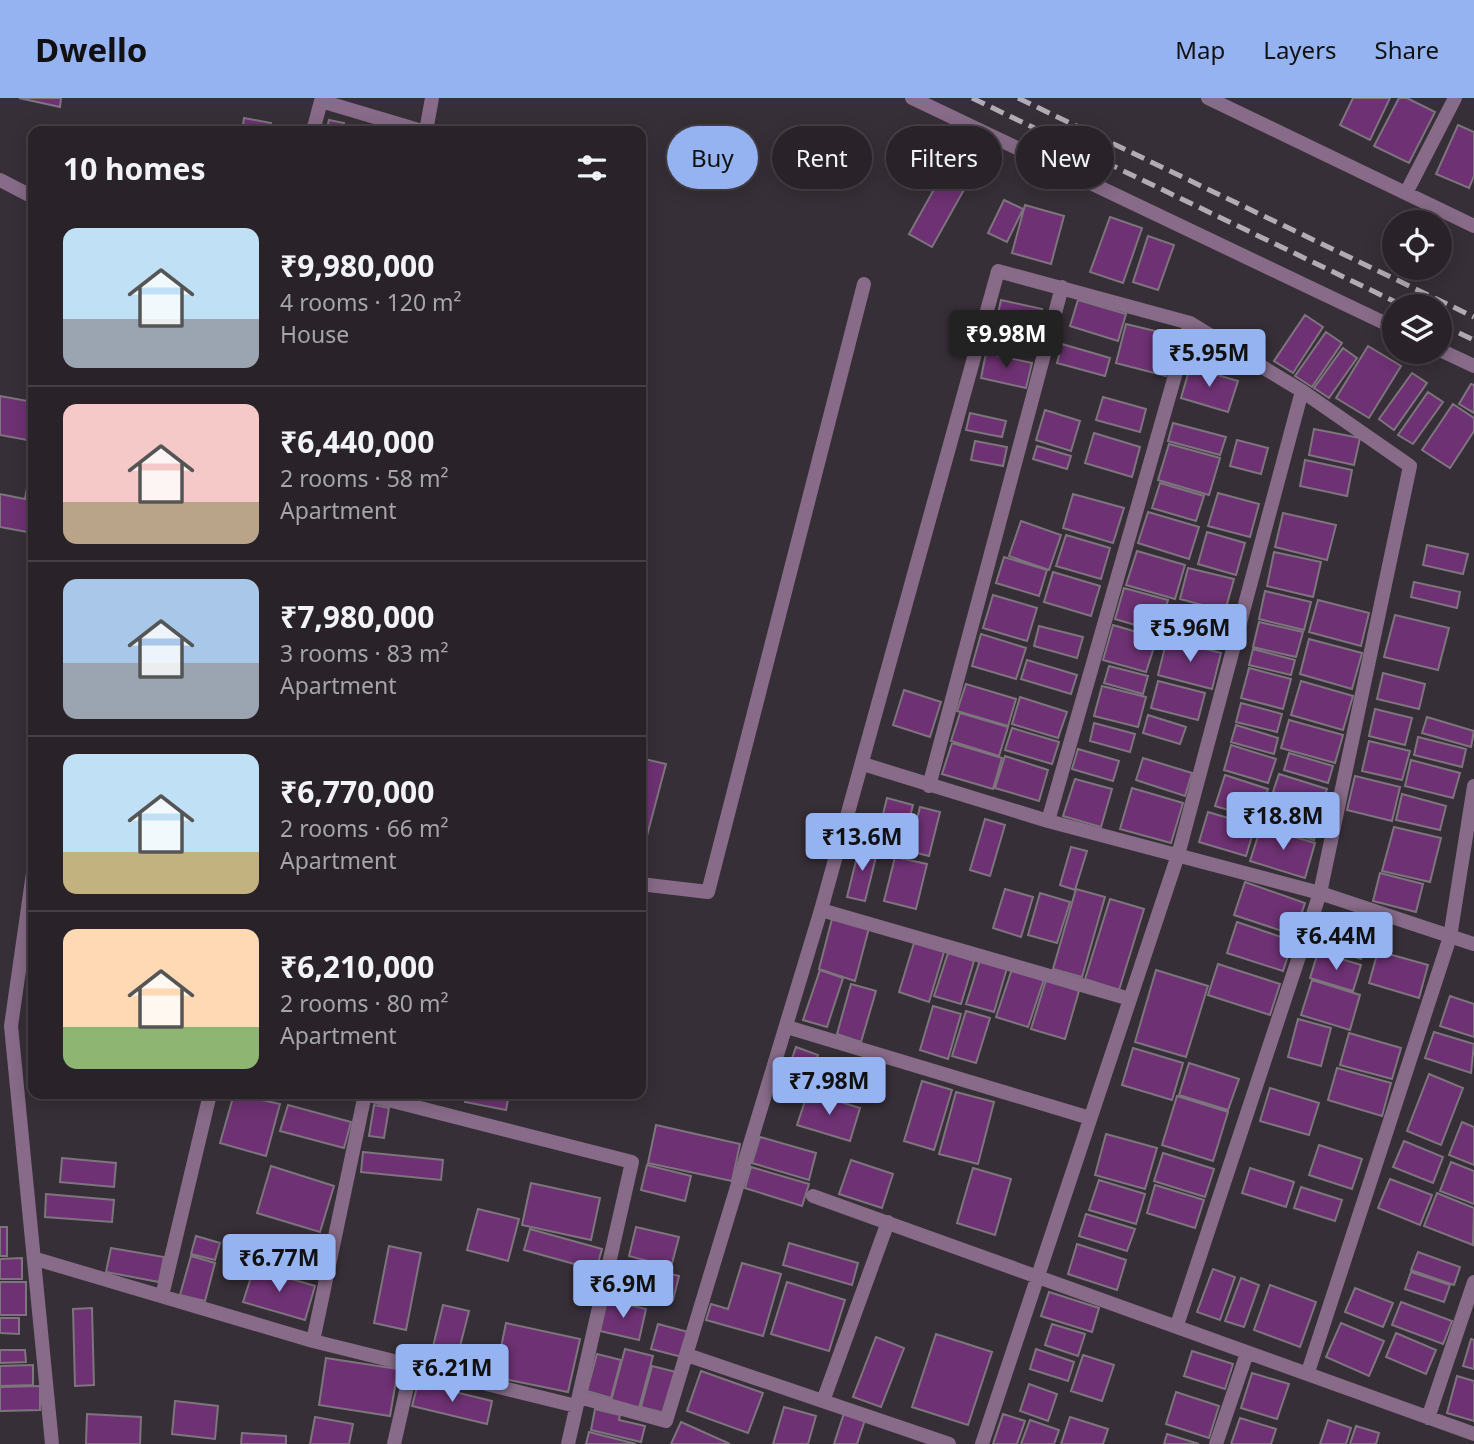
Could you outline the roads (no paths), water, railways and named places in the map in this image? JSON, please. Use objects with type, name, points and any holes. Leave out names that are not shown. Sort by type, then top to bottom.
[{"type":"street","points":[[425,126],[432,98]]},
{"type":"street","points":[[912,98],[1382,322]]},
{"type":"street","points":[[1208,98],[1474,226]]},
{"type":"street","points":[[1406,193],[1455,98]]},
{"type":"street","points":[[314,126],[321,101],[407,126]]},
{"type":"street","points":[[0,180],[28,194]]},
{"type":"street","points":[[36,1259],[313,1340],[412,1365],[666,1421],[821,910],[998,271],[1190,323],[1302,391],[1409,466],[1320,893],[1177,1325]]},
{"type":"street","points":[[646,885],[708,892],[864,284]]},
{"type":"street","points":[[929,786],[1062,287]]},
{"type":"street","points":[[1048,821],[1190,323]]},
{"type":"street","points":[[1452,356],[1474,366]]},
{"type":"street","points":[[982,1444],[1178,855],[1302,391]]},
{"type":"street","points":[[863,764],[1048,821],[1320,893],[1474,944]]},
{"type":"street","points":[[1308,1372],[1450,937],[1474,786]]},
{"type":"street","points":[[28,908],[11,1026],[36,1259],[52,1444]]},
{"type":"street","points":[[821,910],[1130,999]]},
{"type":"street","points":[[787,1027],[1090,1118]]},
{"type":"street","points":[[162,1296],[209,1099]]},
{"type":"street","points":[[313,1340],[364,1099]]},
{"type":"street","points":[[385,1099],[632,1162],[568,1444]]},
{"type":"street","points":[[813,1196],[1474,1434]]},
{"type":"street","points":[[823,1401],[888,1223]]},
{"type":"street","points":[[1428,1418],[1474,1282]]},
{"type":"street","points":[[1216,1444],[1247,1353]]},
{"type":"street","points":[[687,1355],[949,1444]]},
{"type":"street","points":[[394,1444],[412,1365]]},
{"type":"railway","points":[[972,98],[1382,295]]},
{"type":"railway","points":[[1018,98],[1474,317]]},
{"type":"railway","points":[[1452,330],[1474,340]]}]
